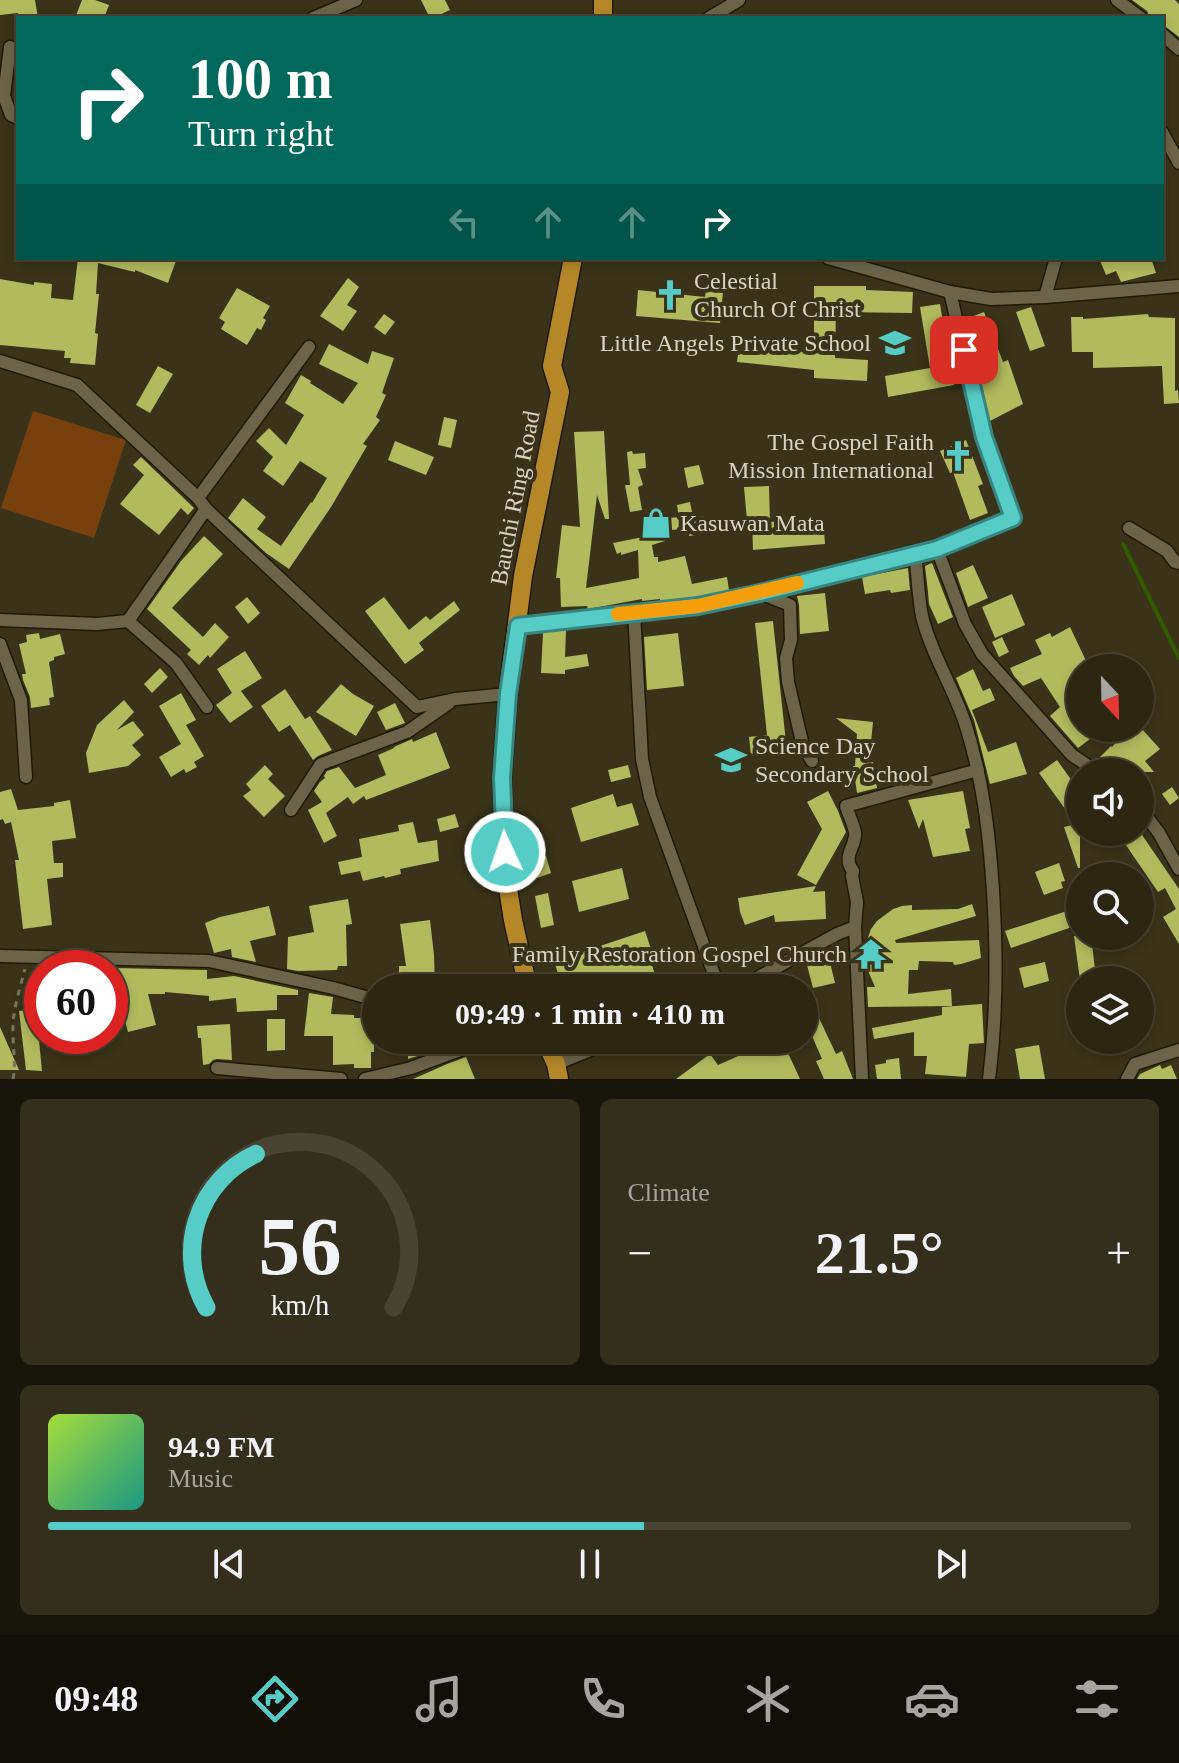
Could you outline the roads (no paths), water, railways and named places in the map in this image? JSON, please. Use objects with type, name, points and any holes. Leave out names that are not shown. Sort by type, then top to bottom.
[{"type":"main road","name":"Bauchi Ring Road","points":[[525,974],[506,876],[502,778],[508,694],[523,576],[560,392],[552,366],[573,260]]},
{"type":"street","points":[[318,16],[356,0]]},
{"type":"street","points":[[712,16],[739,0]]},
{"type":"street","points":[[1117,0],[1138,16]]},
{"type":"street","points":[[1164,40],[1179,49]]},
{"type":"street","points":[[10,47],[4,96],[11,115],[16,117]]},
{"type":"street","points":[[1164,139],[1179,163]]},
{"type":"street","points":[[835,260],[950,292],[991,299],[1179,286]]},
{"type":"street","points":[[1045,297],[1055,260]]},
{"type":"street","points":[[518,626],[698,606],[760,593],[937,549],[1013,518],[984,437],[950,292]]},
{"type":"street","points":[[128,621],[202,503],[309,347]]},
{"type":"street","points":[[0,361],[77,385],[417,707],[455,699],[508,694]]},
{"type":"street","points":[[1129,528],[1167,551],[1179,563]]},
{"type":"street","points":[[937,549],[965,624],[982,654],[1076,758]]},
{"type":"street","points":[[915,555],[922,616],[964,722],[983,793],[997,949],[994,1037],[989,1079]]},
{"type":"street","points":[[760,593],[790,605],[791,640],[786,658],[788,682],[803,746],[812,761]]},
{"type":"street","points":[[634,612],[642,759],[650,797],[714,974]]},
{"type":"street","points":[[0,620],[97,624],[128,621],[176,663],[207,707]]},
{"type":"street","points":[[0,644],[21,700],[26,777]]},
{"type":"street","points":[[291,810],[321,764],[407,732],[455,699]]},
{"type":"street","points":[[862,1079],[855,927],[857,902],[853,871],[849,866],[855,833],[846,806],[978,770]]},
{"type":"street","points":[[1154,826],[1179,869]]},
{"type":"street","points":[[764,974],[855,927]]},
{"type":"street","points":[[0,956],[209,961],[362,996]]},
{"type":"street","points":[[1127,1079],[1135,1064],[1179,1050]]},
{"type":"street","points":[[365,1079],[411,1068],[449,1054]]},
{"type":"street","points":[[558,1071],[589,1054]]},
{"type":"street","points":[[217,1068],[341,1079]]},
{"type":"waterway","points":[[1123,544],[1179,658]]},
{"type":"place","name":"Celestial Church Of Christ","points":[[670,295]]},
{"type":"place","name":"Little Angels Private School","points":[[895,343]]},
{"type":"place","name":"The Gospel Faith Mission International","points":[[958,456]]},
{"type":"place","name":"Kasuwan Mata","points":[[656,523]]},
{"type":"place","name":"Science Day Secondary School","points":[[731,760]]},
{"type":"place","name":"Family Restoration Gospel Church","points":[[871,954]]}]
